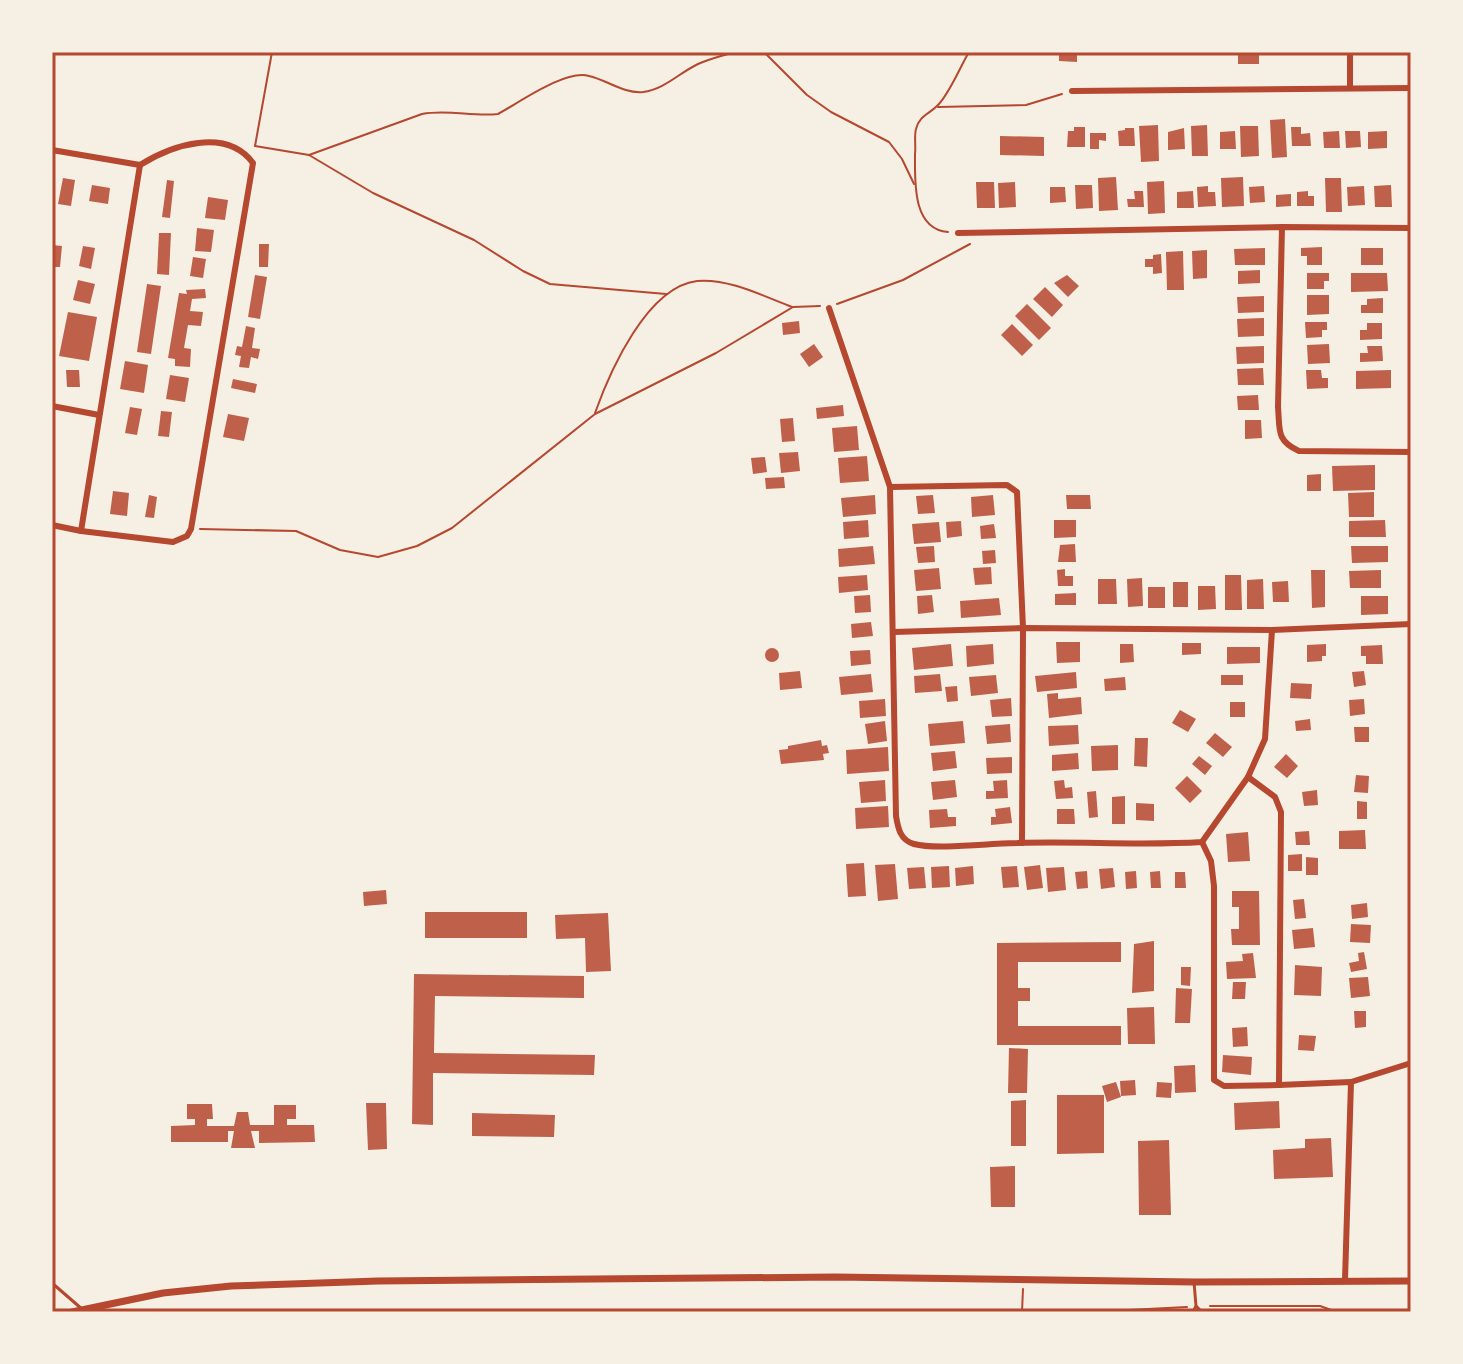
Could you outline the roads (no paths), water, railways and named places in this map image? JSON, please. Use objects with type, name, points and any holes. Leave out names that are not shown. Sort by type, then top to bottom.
[{"type":"street","points":[[1350,52],[1350,87]]},
{"type":"street","points":[[1072,91],[1411,88]]},
{"type":"street","points":[[52,150],[140,165],[153,157],[212,141],[237,148],[246,153],[253,163],[191,529],[187,536],[173,542],[52,525]]},
{"type":"street","points":[[81,531],[140,165]]},
{"type":"street","points":[[1282,227],[1280,436],[1286,445],[1299,451],[1411,452]]},
{"type":"street","points":[[958,233],[1282,227],[1411,228]]},
{"type":"street","points":[[829,308],[890,487],[896,816],[899,831],[906,840],[929,846],[1202,842]]},
{"type":"street","points":[[52,406],[99,415]]},
{"type":"street","points":[[890,487],[1007,485],[1014,488],[1019,500],[1023,628],[1022,843]]},
{"type":"street","points":[[894,632],[1023,628],[1272,630],[1411,624]]},
{"type":"street","points":[[1202,842],[1248,777],[1265,739],[1272,630]]},
{"type":"street","points":[[1248,777],[1275,797],[1281,812],[1279,1085]]},
{"type":"street","points":[[1202,842],[1211,861],[1214,886],[1214,1080],[1224,1086],[1351,1082],[1411,1063]]},
{"type":"street","points":[[1345,1280],[1351,1082]]},
{"type":"street","points":[[72,1312],[163,1293],[231,1286],[378,1281],[835,1277],[1194,1282],[1411,1281]]},
{"type":"lane","points":[[1193,1312],[1196,1306],[1194,1282]]},
{"type":"lane","points":[[52,1283],[83,1311]]},
{"type":"lane","points":[[1196,1306],[1202,1312]]}]
